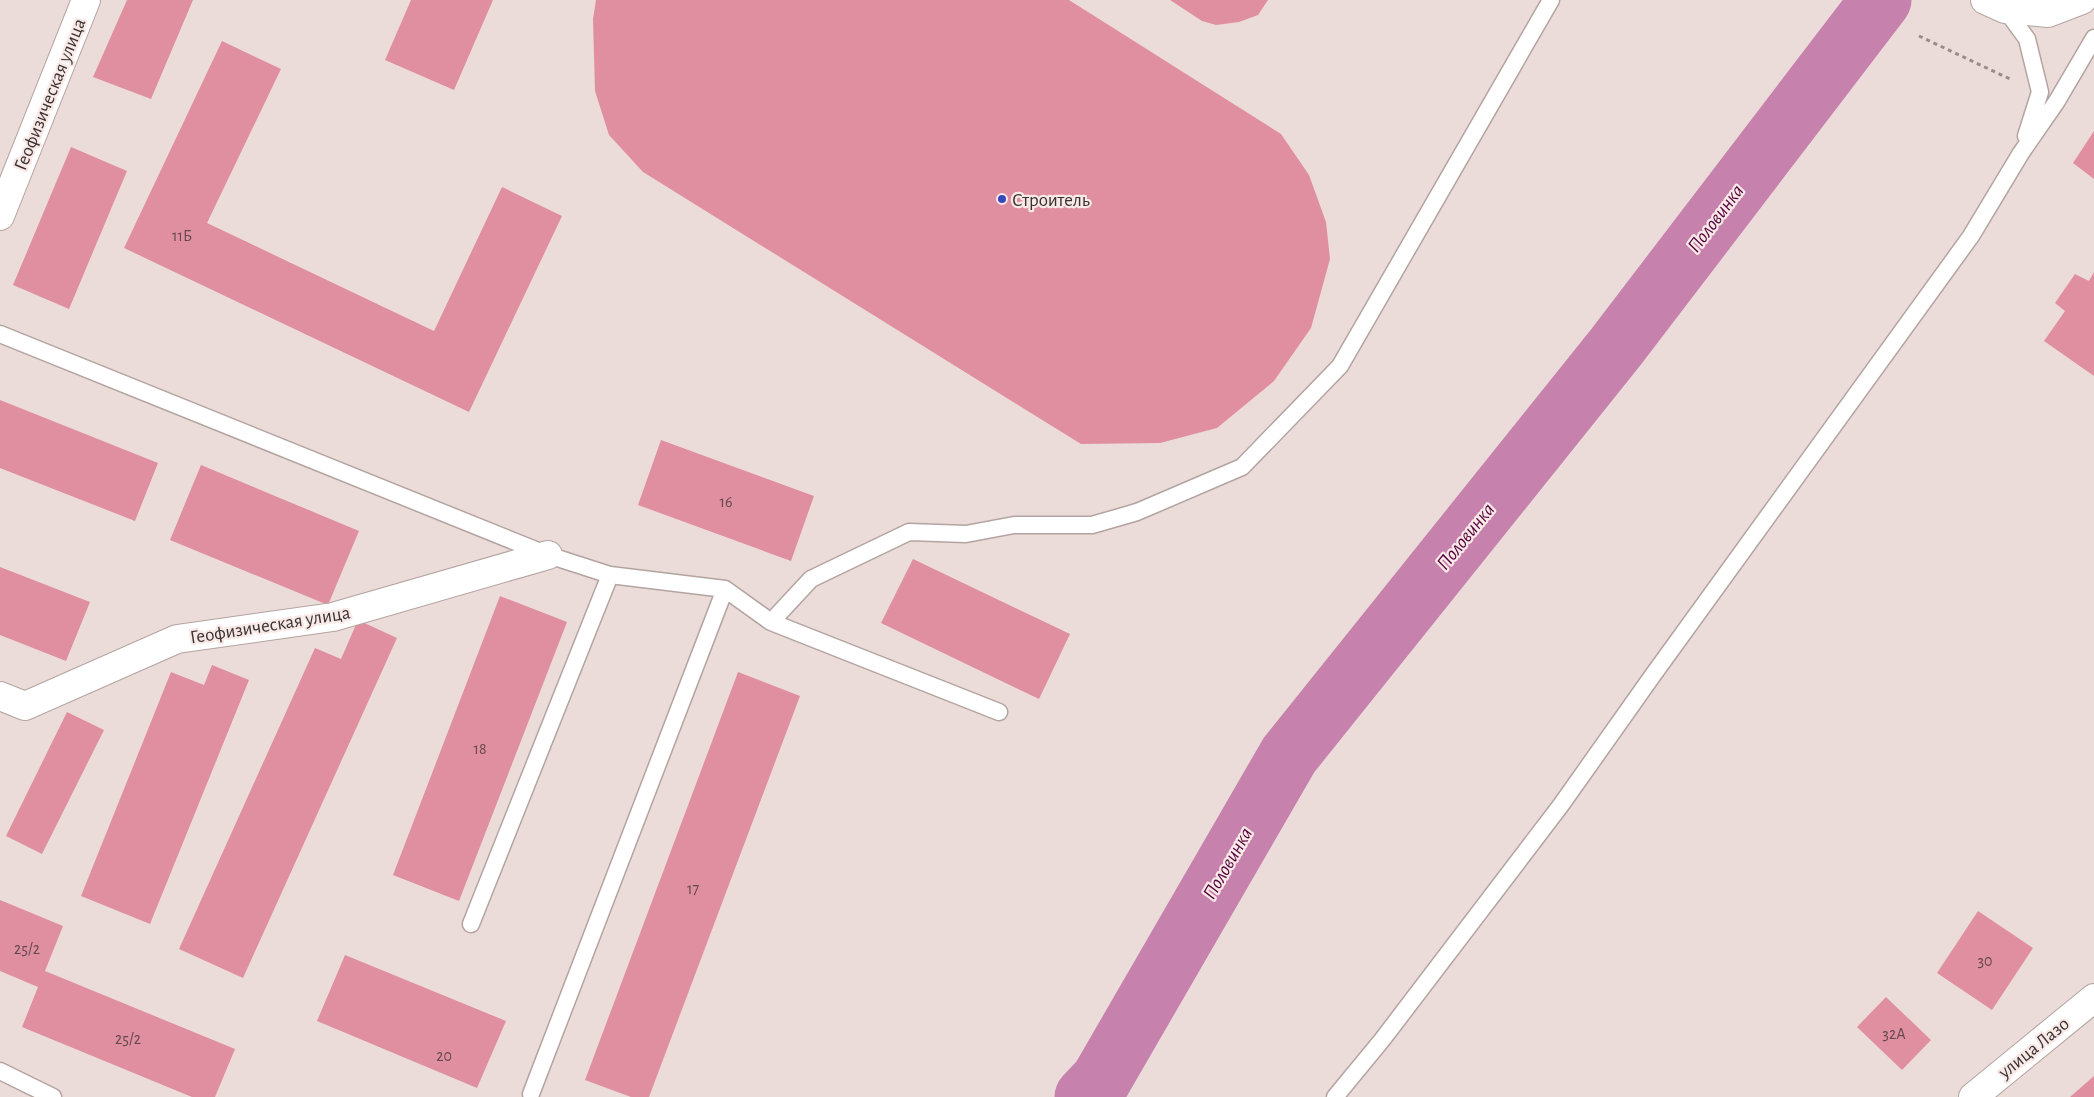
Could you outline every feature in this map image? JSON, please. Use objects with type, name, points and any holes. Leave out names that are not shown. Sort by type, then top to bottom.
[{"type":"street","name":"Геофизическая улица","points":[[0,216],[86,0]]},
{"type":"street","points":[[1995,5],[2048,13],[2082,0]]},
{"type":"street","name":"Геофизическая улица","points":[[0,696],[25,706],[177,639],[333,617],[548,555]]},
{"type":"street","name":"улица Лазо","points":[[1972,1097],[2094,998]]},
{"type":"lane","points":[[771,622],[810,579],[909,532],[966,534],[1014,524],[1092,525],[1137,512],[1242,467],[1340,366],[1551,0]]},
{"type":"lane","points":[[1995,5],[2027,40],[2040,92],[2022,153]]},
{"type":"lane","points":[[1336,1097],[1382,1040],[1561,805],[1971,236],[2022,153],[2057,101],[2094,38]]},
{"type":"lane","points":[[0,334],[548,555],[610,575],[725,589],[771,622],[999,712]]},
{"type":"lane","points":[[471,924],[610,575]]},
{"type":"lane","points":[[531,1094],[725,589]]},
{"type":"lane","points":[[0,1071],[53,1097]]},
{"type":"path","points":[[1919,36],[2014,81]]},
{"type":"building","points":[[127,0],[193,0],[151,99],[93,77]]},
{"type":"building","points":[[411,0],[493,0],[454,90],[385,60]]},
{"type":"building","name":"Строитель","points":[[596,0],[1069,0],[1281,134],[1309,175],[1326,222],[1330,259],[1311,328],[1274,381],[1217,428],[1160,443],[1081,444],[643,172],[609,135],[595,91],[593,19]]},
{"type":"building","points":[[1170,0],[1268,0],[1258,15],[1239,22],[1216,25],[1202,21]]},
{"type":"building","points":[[222,41],[281,69],[207,223],[434,331],[502,187],[562,216],[469,412],[124,248]]},
{"type":"building","points":[[2094,131],[2094,179],[2073,163]]},
{"type":"building","points":[[71,147],[127,171],[69,309],[13,285]]},
{"type":"building","points":[[2094,272],[2094,376],[2044,341],[2065,311],[2055,303],[2075,274],[2089,281]]},
{"type":"building","points":[[0,400],[158,463],[135,521],[0,468]]},
{"type":"building","points":[[661,440],[814,496],[791,561],[638,505]]},
{"type":"building","points":[[201,465],[359,531],[328,605],[170,540]]},
{"type":"building","points":[[913,559],[1070,634],[1039,699],[881,623]]},
{"type":"building","points":[[0,567],[90,602],[66,661],[0,635]]},
{"type":"building","points":[[500,596],[567,622],[459,901],[393,875]]},
{"type":"building","points":[[358,620],[397,638],[243,978],[179,949],[315,648],[341,659]]},
{"type":"building","points":[[212,665],[249,680],[150,924],[81,896],[171,672],[204,685]]},
{"type":"building","points":[[738,672],[800,696],[649,1097],[631,1097],[585,1080]]},
{"type":"building","points":[[67,712],[104,730],[42,854],[6,836]]},
{"type":"building","points":[[0,900],[63,926],[45,971],[235,1049],[215,1097],[192,1097],[22,1027],[38,987],[0,971]]},
{"type":"building","points":[[1978,911],[2033,948],[1992,1010],[1937,973]]},
{"type":"building","points":[[345,955],[506,1021],[477,1088],[317,1021]]},
{"type":"building","points":[[1886,997],[1931,1040],[1902,1070],[1857,1027]]},
{"type":"building","points":[[2094,1076],[2094,1097],[2070,1097]]},
{"type":"waterway","name":"Половинка","points":[[1085,1097],[1101,1080],[1289,755],[1616,347],[1881,0]]},
{"type":"place","name":"Строитель","points":[[1002,199]]}]
